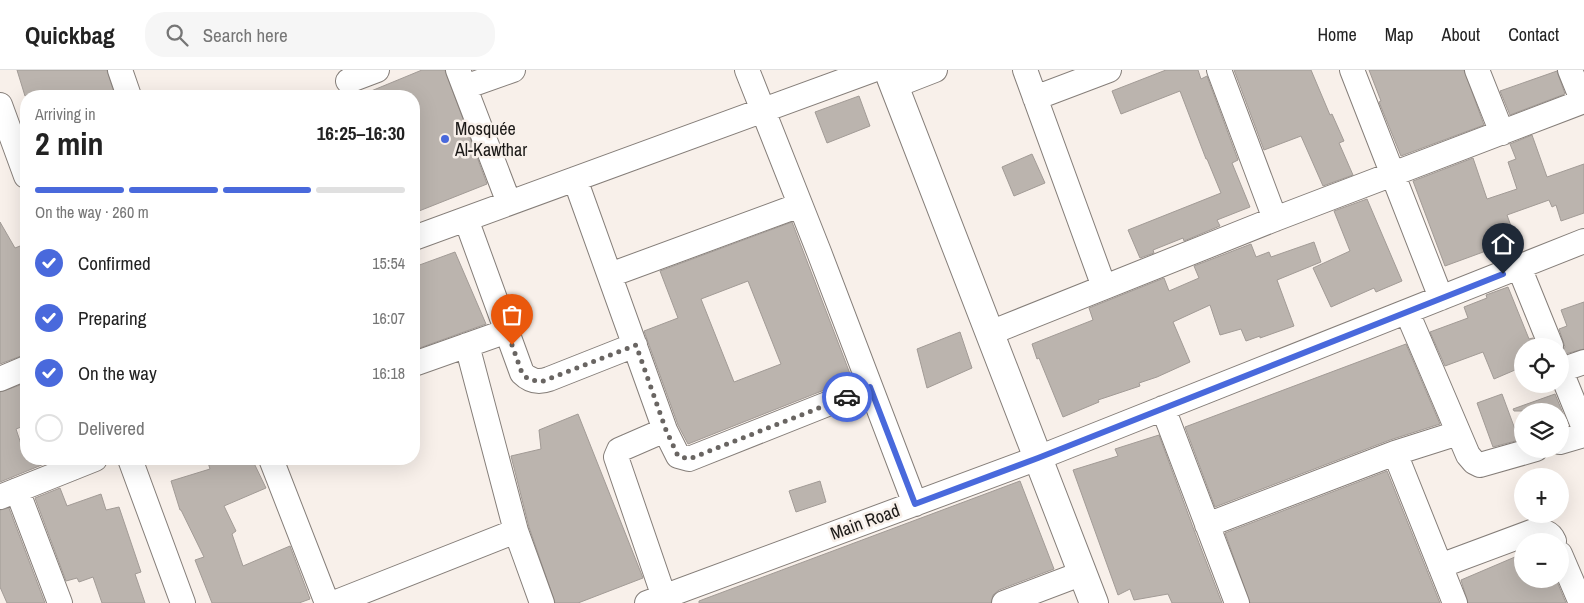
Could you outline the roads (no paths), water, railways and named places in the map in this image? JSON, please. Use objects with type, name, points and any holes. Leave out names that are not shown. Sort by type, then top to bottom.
[{"type":"street","points":[[120,70],[127,90]]},
{"type":"street","points":[[349,82],[377,70]]},
{"type":"street","points":[[509,203],[462,79],[513,70]]},
{"type":"street","points":[[747,70],[915,504]]},
{"type":"street","points":[[420,236],[762,111],[885,75],[934,70]]},
{"type":"street","points":[[1025,70],[1104,287]]},
{"type":"street","points":[[1035,98],[1109,70]]},
{"type":"street","points":[[1219,70],[1276,219]]},
{"type":"street","points":[[1352,70],[1441,298]]},
{"type":"street","points":[[1477,70],[1502,133]]},
{"type":"street","points":[[990,333],[1276,219],[1583,102],[1570,70]]},
{"type":"street","points":[[885,75],[990,333],[1094,603]]},
{"type":"street","points":[[0,105],[20,160]]},
{"type":"street","points":[[575,179],[666,430],[678,456],[689,459],[870,387]]},
{"type":"street","points":[[610,275],[800,205]]},
{"type":"street","points":[[466,219],[522,373],[528,379],[541,382],[636,345]]},
{"type":"street","name":"Main Road","points":[[656,600],[1038,458],[1584,242]]},
{"type":"street","points":[[1519,267],[1548,338]]},
{"type":"street","points":[[1407,312],[1468,455],[1474,462],[1480,465],[1514,455]]},
{"type":"street","points":[[420,362],[507,331]]},
{"type":"street","points":[[467,345],[516,532],[542,603]]},
{"type":"street","points":[[1569,367],[1584,362]]},
{"type":"street","points":[[0,379],[20,371]]},
{"type":"street","points":[[1569,392],[1584,428]]},
{"type":"street","points":[[1163,408],[1238,603]]},
{"type":"street","points":[[656,600],[616,457],[619,450],[666,430]]},
{"type":"street","points":[[1207,525],[1395,453],[1458,433]]},
{"type":"street","points":[[1569,439],[1584,435]]},
{"type":"street","points":[[1395,453],[1455,603]]},
{"type":"street","points":[[60,603],[8,493],[80,465]]},
{"type":"street","points":[[132,465],[184,603]]},
{"type":"street","points":[[273,465],[327,603]]},
{"type":"street","points":[[1526,533],[1534,530],[1547,533]]},
{"type":"street","points":[[334,603],[516,532]]},
{"type":"street","points":[[1440,566],[1514,538]]},
{"type":"street","points":[[1004,603],[1083,573]]},
{"type":"street","points":[[1577,573],[1581,603]]},
{"type":"place","name":"Mosquée Al-Kawthar","points":[[445,139]]}]
